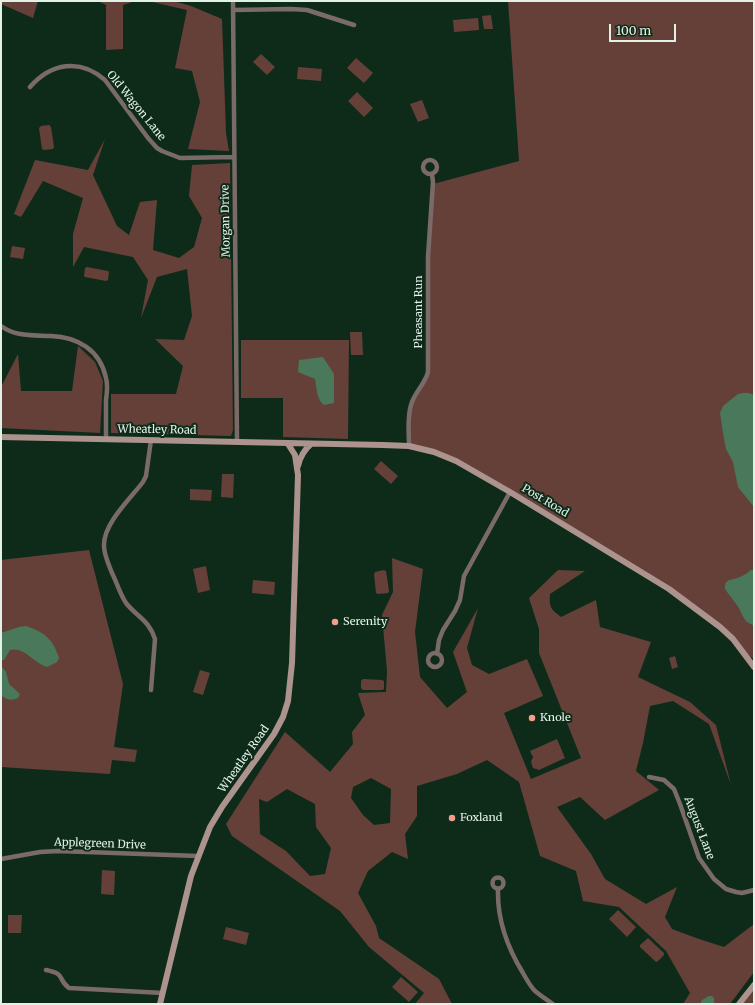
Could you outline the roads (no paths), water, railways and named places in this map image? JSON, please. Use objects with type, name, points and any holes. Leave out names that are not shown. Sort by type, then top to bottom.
[{"type":"main road","name":"Wheatley Road","points":[[1,437],[237,441],[288,444],[295,455],[298,467]]},
{"type":"main road","name":"Post Road","points":[[288,444],[409,446],[434,452],[456,461],[510,492],[669,589],[720,627],[733,639],[754,667]]},
{"type":"main road","name":"Wheatley Road","points":[[160,1004],[190,876],[198,856],[210,828],[222,807],[274,734],[283,717],[288,701],[292,663],[298,467],[300,457],[305,449],[311,444]]},
{"type":"main road","points":[[739,1004],[754,985]]},
{"type":"street","name":"Morgan Drive","points":[[233,1],[237,441]]},
{"type":"street","points":[[233,10],[307,10],[354,25]]},
{"type":"street","name":"Old Wagon Lane","points":[[30,87],[38,77],[56,67],[70,66],[85,68],[100,76],[110,86],[156,148],[180,158],[234,157]]},
{"type":"street","name":"Pheasant Run","points":[[409,446],[410,405],[415,394],[426,379],[428,372],[428,257],[433,182],[432,174]]},
{"type":"street","points":[[1,326],[10,331],[26,335],[67,337],[80,342],[93,352],[101,363],[107,380],[106,439]]},
{"type":"street","points":[[151,440],[146,476],[111,524],[104,546],[106,556],[122,598],[127,605],[147,623],[153,632],[155,638],[152,690]]},
{"type":"street","points":[[437,654],[439,640],[443,630],[460,600],[464,576],[510,492]]},
{"type":"street","name":"August Lane","points":[[649,777],[664,780],[674,789],[699,858],[714,879],[726,889],[736,892],[749,892],[754,890]]},
{"type":"street","name":"Applegreen Drive","points":[[1,859],[58,851],[198,856]]},
{"type":"street","points":[[498,889],[501,923],[506,939],[518,966],[535,991],[553,1004]]},
{"type":"street","points":[[46,970],[57,972],[69,988],[163,993]]},
{"type":"place","name":"Serenity","points":[[335,622]]},
{"type":"place","name":"Knole","points":[[532,718]]},
{"type":"place","name":"Foxland","points":[[452,818]]}]
